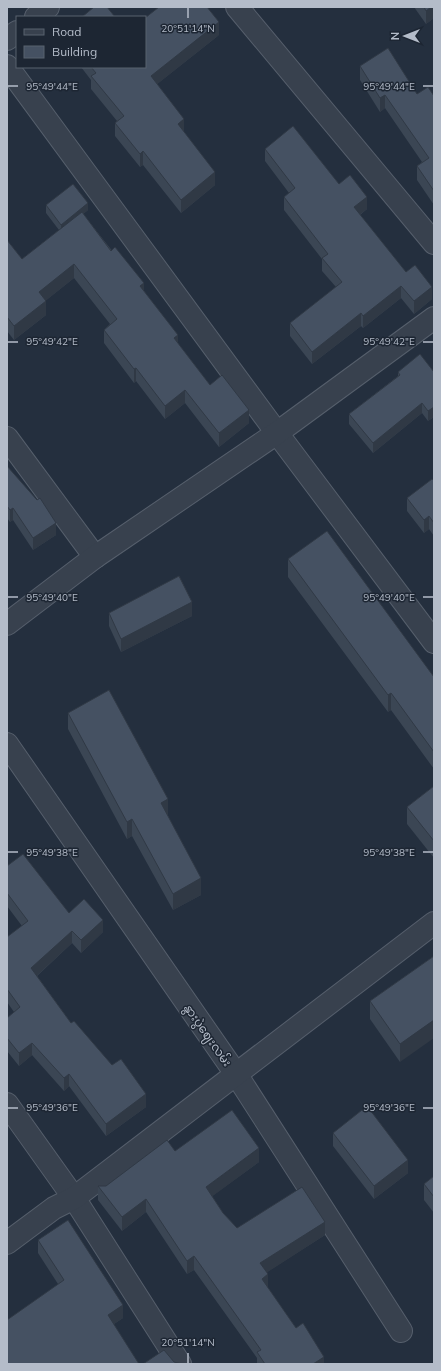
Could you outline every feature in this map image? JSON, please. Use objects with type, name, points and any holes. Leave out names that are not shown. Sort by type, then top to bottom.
[{"type":"street","points":[[37,16],[48,7]]},
{"type":"street","points":[[237,7],[434,243]]},
{"type":"street","points":[[7,39],[16,33]]},
{"type":"street","points":[[7,66],[277,433],[434,642]]},
{"type":"street","points":[[7,624],[95,557],[277,433],[434,318]]},
{"type":"street","points":[[7,438],[95,557]]},
{"type":"street","name":"နွားပွဲဈေးလမ်း","points":[[7,744],[236,1074],[401,1331]]},
{"type":"street","points":[[7,1242],[54,1208],[74,1198],[434,923]]},
{"type":"street","points":[[7,1104],[74,1198],[180,1364]]},
{"type":"building","points":[[94,7],[107,7],[114,16],[83,16]]},
{"type":"building","points":[[159,7],[207,7],[219,22],[151,76],[184,119],[178,124],[215,172],[181,200],[143,151],[140,154],[115,123],[124,116],[91,76],[96,73],[92,68],[146,68],[146,17]]},
{"type":"building","points":[[424,7],[431,7],[426,11]]},
{"type":"building","points":[[388,48],[417,94],[428,87],[434,96],[434,191],[417,166],[429,158],[385,95],[380,98],[360,66]]},
{"type":"building","points":[[293,126],[339,184],[350,175],[367,197],[354,207],[406,272],[415,265],[432,287],[414,301],[401,286],[363,316],[361,313],[312,352],[290,323],[342,282],[322,258],[328,254],[284,197],[295,188],[265,149]]},
{"type":"building","points":[[73,184],[88,203],[61,225],[46,205]]},
{"type":"building","points":[[82,212],[111,251],[115,247],[144,283],[140,286],[178,335],[174,338],[210,385],[222,375],[249,410],[219,433],[185,390],[165,406],[104,330],[117,319],[74,264],[39,292],[46,301],[14,326],[7,317],[7,240],[22,259]]},
{"type":"building","points":[[420,354],[434,372],[434,407],[428,411],[422,403],[373,443],[349,414],[400,375],[398,372]]},
{"type":"building","points":[[7,466],[37,500],[40,498],[56,523],[33,538],[13,508],[10,510],[7,506]]},
{"type":"building","points":[[432,479],[434,481],[434,523],[429,516],[424,520],[407,498]]},
{"type":"building","points":[[327,531],[434,677],[434,752],[391,693],[388,695],[288,559]]},
{"type":"building","points":[[179,576],[192,602],[121,639],[109,613]]},
{"type":"building","points":[[109,690],[168,799],[161,803],[201,878],[173,894],[132,819],[127,822],[68,713]]},
{"type":"building","points":[[434,786],[434,841],[407,807]]},
{"type":"building","points":[[23,854],[69,913],[84,899],[103,920],[81,940],[72,931],[31,968],[71,1023],[74,1021],[112,1065],[121,1059],[146,1094],[106,1124],[69,1074],[64,1078],[32,1043],[19,1053],[7,1038],[7,1018],[20,1007],[7,989],[7,937],[28,921],[7,893],[7,866]]},
{"type":"building","points":[[434,956],[434,1020],[400,1044],[370,1001]]},
{"type":"building","points":[[367,1106],[408,1160],[374,1186],[333,1133]]},
{"type":"building","points":[[232,1110],[259,1148],[206,1187],[223,1213],[237,1228],[302,1187],[325,1222],[260,1263],[268,1274],[262,1279],[296,1328],[303,1323],[324,1357],[313,1364],[265,1364],[257,1352],[261,1350],[194,1256],[187,1261],[146,1199],[122,1217],[98,1186],[106,1186],[167,1140],[175,1151]]},
{"type":"building","points":[[434,1176],[434,1197],[424,1184]]},
{"type":"building","points":[[68,1220],[123,1305],[108,1315],[139,1364],[7,1364],[7,1320],[64,1280],[38,1240]]},
{"type":"building","points":[[164,1350],[174,1362],[182,1364],[143,1364]]}]
